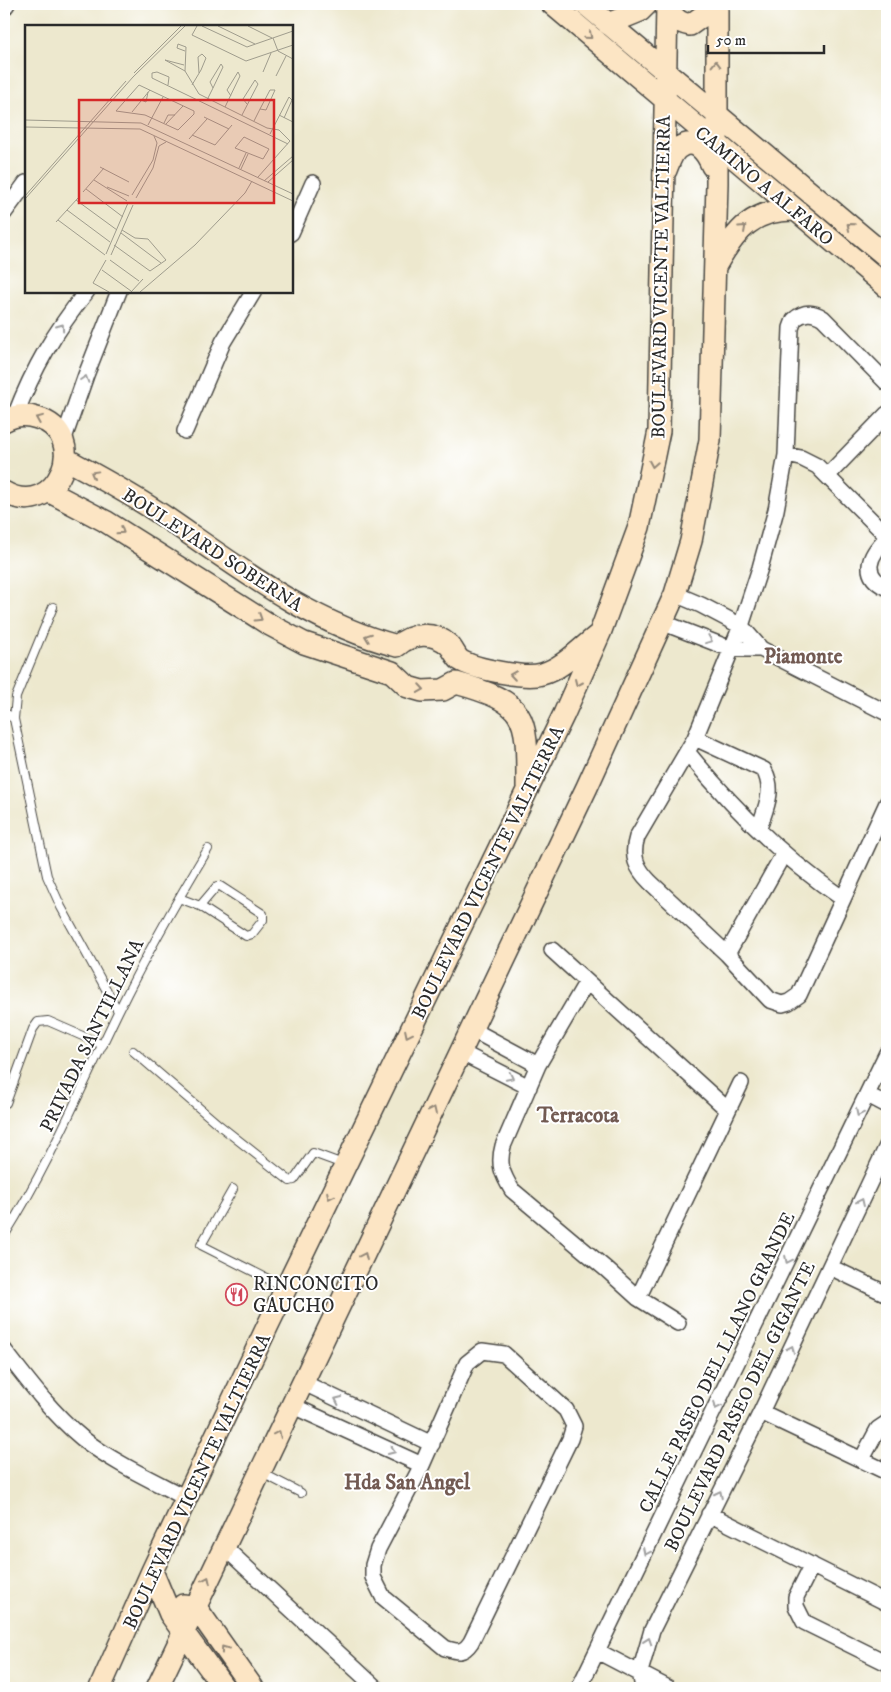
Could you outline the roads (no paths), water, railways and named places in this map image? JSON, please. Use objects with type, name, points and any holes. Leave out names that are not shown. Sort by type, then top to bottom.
[{"type":"main road","name":"CAMINO A ALFARO","points":[[552,4],[664,101],[887,287]]},
{"type":"main road","name":"CAMINO A ALFARO","points":[[585,4],[887,257]]},
{"type":"main road","points":[[608,24],[640,11],[647,4]]},
{"type":"main road","name":"BOULEVARD VICENTE VALTIERRA","points":[[100,1688],[152,1571],[188,1499],[286,1288],[527,792],[600,633],[639,527],[650,484],[659,431],[667,4]]},
{"type":"main road","points":[[667,4],[674,18],[681,23],[690,25],[704,16],[715,4]]},
{"type":"main road","points":[[157,1688],[223,1546],[304,1383],[664,623],[675,594],[692,541],[710,440],[717,183],[715,4]]},
{"type":"main road","points":[[665,172],[672,155],[680,146],[692,144],[701,147],[708,155],[717,183]]},
{"type":"main road","points":[[715,267],[728,244],[742,227],[761,214],[777,209],[795,210]]},
{"type":"main road","name":"BOULEVARD SOBERNA","points":[[9,419],[29,416],[43,420],[55,428],[64,450],[283,598],[370,639],[397,646]]},
{"type":"main road","points":[[4,492],[23,498],[36,496],[48,491],[57,482],[63,471],[64,450]]},
{"type":"main road","name":"BOULEVARD SOBERNA","points":[[48,491],[105,521],[270,625],[313,646],[392,672],[408,687],[422,691],[443,690],[456,683]]},
{"type":"main road","points":[[459,660],[507,674],[542,675],[559,667],[600,633]]},
{"type":"main road","points":[[392,672],[397,646],[413,635],[436,637],[447,644],[459,660],[460,666],[456,683],[492,693],[506,700],[523,722],[527,745],[527,792]]},
{"type":"main road","points":[[152,1571],[170,1614],[224,1688]]},
{"type":"main road","points":[[164,1601],[195,1606],[253,1688]]},
{"type":"street","points":[[4,8],[7,4]]},
{"type":"street","points":[[292,229],[296,213],[313,183]]},
{"type":"street","points":[[4,213],[25,184]]},
{"type":"street","points":[[9,419],[43,352],[86,292]]},
{"type":"street","points":[[64,450],[92,358],[119,292]]},
{"type":"street","points":[[185,431],[223,342],[253,292]]},
{"type":"street","points":[[887,383],[823,318],[812,312],[798,316],[794,320],[791,328],[786,455],[776,510],[760,568],[741,626],[695,738],[688,753],[637,837],[634,855],[636,863],[646,878],[727,954],[770,1000],[782,1004],[789,1002],[799,994],[887,803]]},
{"type":"street","points":[[827,476],[887,414]]},
{"type":"street","points":[[786,455],[809,461],[827,476],[887,537],[876,549],[870,562],[871,574],[876,582],[887,588]]},
{"type":"street","points":[[675,594],[741,626],[761,649],[887,713]]},
{"type":"street","points":[[664,623],[731,649],[761,649]]},
{"type":"street","points":[[695,738],[764,770],[769,780],[770,792],[759,828]]},
{"type":"street","points":[[688,753],[712,782],[784,853],[810,876],[842,898]]},
{"type":"street","points":[[727,954],[784,853]]},
{"type":"street","points":[[552,950],[586,983],[728,1110]]},
{"type":"street","points":[[586,983],[538,1065],[502,1146],[500,1160],[502,1174],[512,1190],[638,1298],[678,1323]]},
{"type":"street","points":[[471,1029],[538,1065]]},
{"type":"street","points":[[460,1052],[529,1087]]},
{"type":"street","name":"CALLE PASEO DEL LLANO GRANDE","points":[[579,1688],[887,1053]]},
{"type":"street","points":[[638,1298],[741,1083]]},
{"type":"street","points":[[868,1095],[887,1105]]},
{"type":"street","name":"BOULEVARD PASEO DEL GIGANTE","points":[[643,1688],[640,1672],[652,1630],[762,1412],[887,1146]]},
{"type":"street","points":[[830,1267],[887,1294]]},
{"type":"street","points":[[4,1350],[60,1417],[83,1439],[131,1469],[188,1499]]},
{"type":"street","points":[[482,1351],[504,1354],[566,1410],[574,1426],[570,1439],[471,1642],[462,1652],[445,1648],[383,1597],[373,1577],[373,1565],[378,1550],[422,1465],[467,1363],[482,1351]]},
{"type":"street","points":[[304,1383],[432,1444]]},
{"type":"street","points":[[293,1406],[422,1465]]},
{"type":"street","points":[[762,1412],[862,1458],[887,1472]]},
{"type":"street","points":[[862,1458],[878,1429],[887,1423]]},
{"type":"street","points":[[709,1514],[887,1603]]},
{"type":"street","points":[[223,1546],[376,1688]]},
{"type":"street","points":[[812,1565],[796,1597],[798,1614],[804,1622],[887,1663]]},
{"type":"street","points":[[597,1651],[668,1688]]},
{"type":"lane","points":[[53,608],[16,697],[14,719],[47,876],[61,907],[118,1011]]},
{"type":"lane","points":[[4,712],[14,719]]},
{"type":"lane","name":"PRIVADA SANTILLANA","points":[[4,1236],[28,1195],[118,1011],[179,898],[208,849]]},
{"type":"lane","points":[[179,898],[200,906],[246,936],[252,934],[263,917],[220,886],[217,886],[200,906]]},
{"type":"lane","points":[[6,1104],[33,1029],[38,1022],[48,1021],[103,1045]]},
{"type":"lane","points":[[133,1051],[219,1125],[290,1181],[294,1180],[313,1153],[345,1165]]},
{"type":"lane","points":[[233,1189],[200,1245],[286,1288]]},
{"type":"lane","points":[[260,1472],[301,1493]]},
{"type":"place","name":"RINCONCITO GAUCHO","points":[[237,1294]]},
{"type":"district","name":"Piamonte","points":[[803,656]]},
{"type":"district","name":"Terracota","points":[[578,1115]]},
{"type":"district","name":"Hda San Angel","points":[[407,1482]]}]
